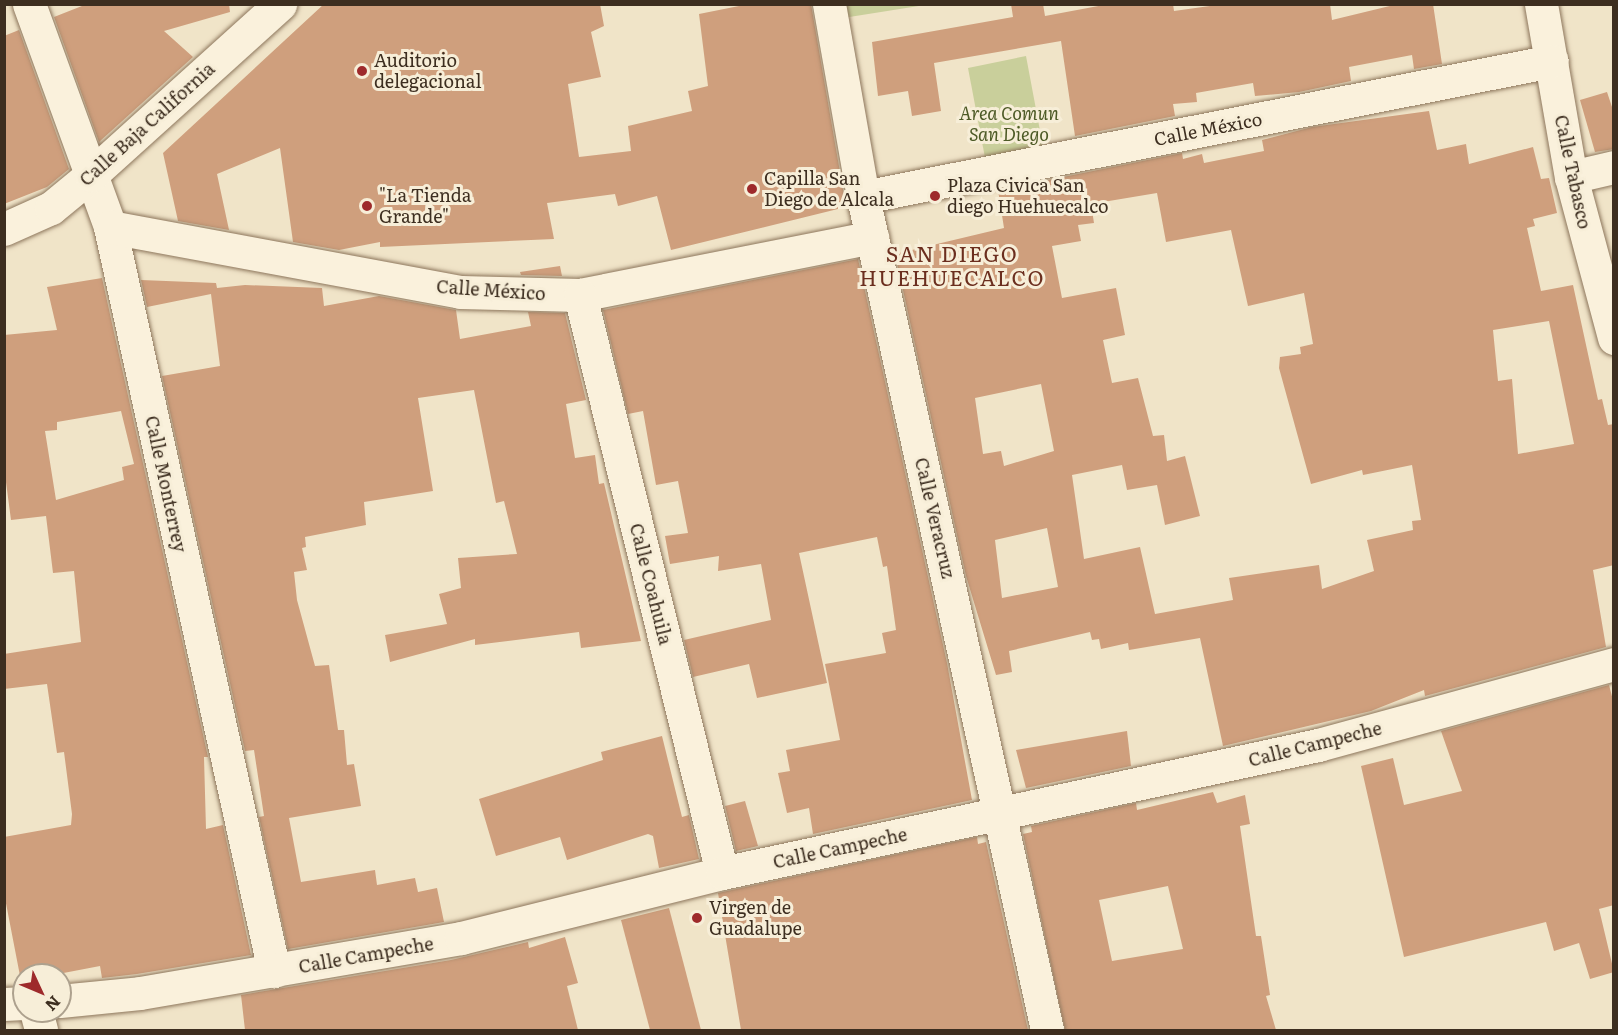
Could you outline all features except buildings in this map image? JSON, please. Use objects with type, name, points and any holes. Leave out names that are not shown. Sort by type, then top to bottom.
[{"type":"street","name":"Calle Monterrey","points":[[29,4],[110,227],[274,971]]},
{"type":"street","name":"Calle Baja California","points":[[4,229],[51,208],[91,175],[280,4]]},
{"type":"street","name":"Calle Veracruz","points":[[830,4],[863,197],[1002,812],[1047,1030]]},
{"type":"street","name":"Calle Tabasco","points":[[1541,4],[1571,177],[1614,338]]},
{"type":"street","name":"Calle México","points":[[863,197],[1552,61]]},
{"type":"street","points":[[1571,177],[1614,167]]},
{"type":"street","name":"Calle México","points":[[110,227],[460,292],[580,295],[872,237]]},
{"type":"street","name":"Calle Coahuila","points":[[580,295],[722,873]]},
{"type":"street","name":"Calle Campeche","points":[[72,1000],[140,993],[461,938],[722,873],[1318,745],[1614,664]]},
{"type":"green space","points":[[841,4],[925,5],[843,18]]},
{"type":"green space","name":"Area Comun San Diego","points":[[1026,56],[1044,152],[986,163],[968,68]]},
{"type":"place","name":"Auditorio delegacional","points":[[362,71]]},
{"type":"place","name":"Capilla San Diego de Alcala","points":[[752,189]]},
{"type":"place","name":"Plaza Civica San diego Huehuecalco","points":[[935,196]]},
{"type":"place","name":"\"La Tienda Grande\"","points":[[367,206]]},
{"type":"place","name":"Virgen de Guadalupe","points":[[697,918]]},
{"type":"district","name":"SAN DIEGO HUEHUECALCO","points":[[952,265]]}]
